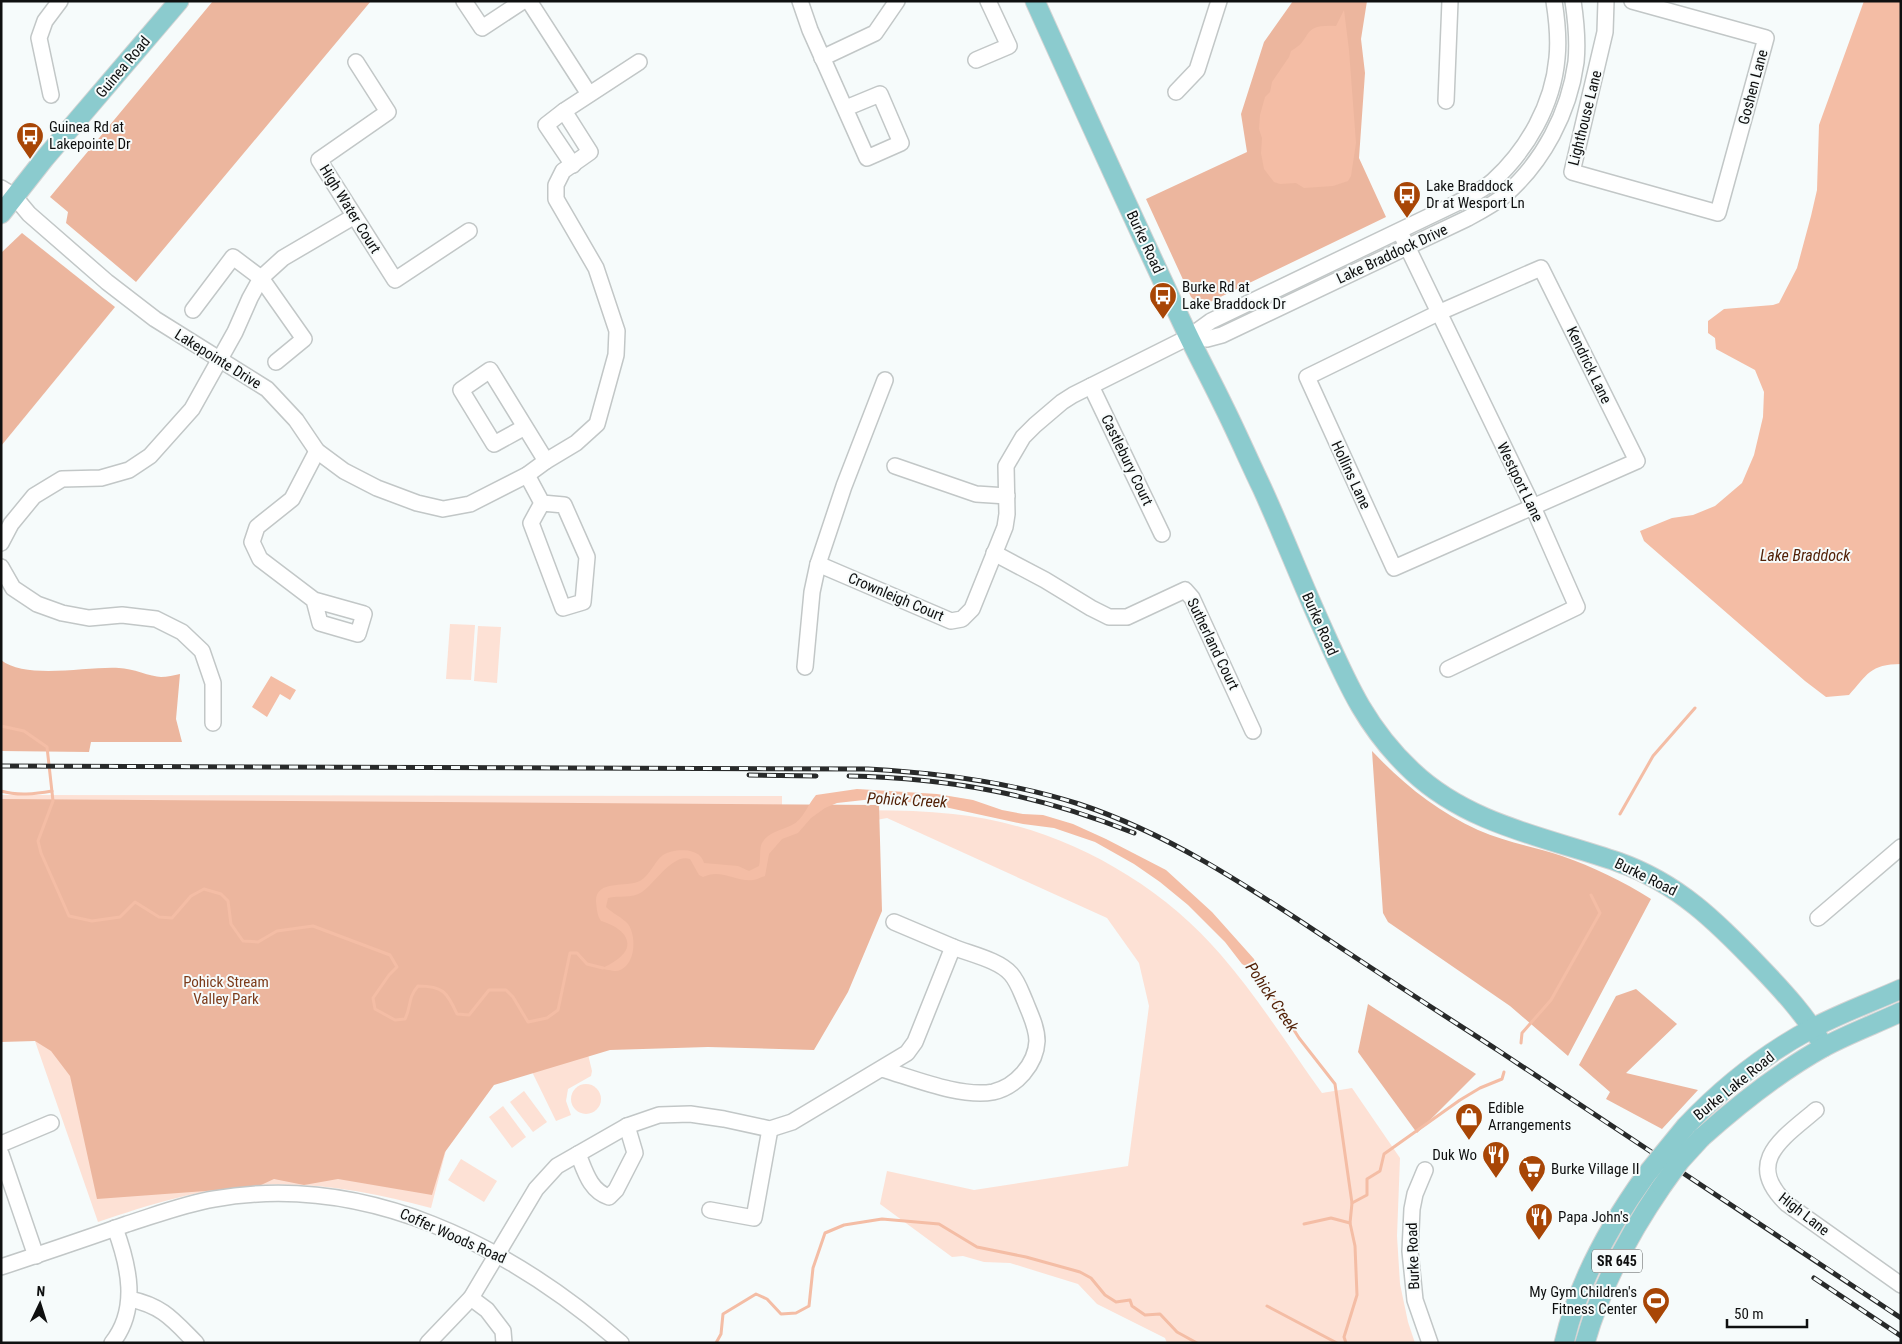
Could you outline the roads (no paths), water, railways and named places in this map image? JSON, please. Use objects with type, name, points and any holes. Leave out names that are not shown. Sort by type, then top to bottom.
[{"type":"main road","name":"Burke Road","points":[[1035,1],[1189,337],[1223,404],[1281,530],[1349,689],[1367,719],[1393,752],[1433,789],[1475,814],[1511,829],[1622,863],[1675,889],[1698,906],[1722,928],[1797,1007],[1813,1028],[1824,1047]]},
{"type":"main road","name":"Guinea Road","points":[[1,214],[8,192],[174,5]]},
{"type":"main road","name":"Burke Lake Road","points":[[1564,1343],[1574,1310],[1594,1260],[1614,1224],[1646,1175],[1686,1126],[1714,1098],[1748,1070],[1813,1028],[1901,989]]},
{"type":"main road","name":"Burke Lake Road","points":[[1585,1343],[1614,1265],[1662,1186],[1680,1161],[1701,1138],[1762,1087],[1824,1047],[1901,1012]]},
{"type":"street","points":[[51,95],[39,38],[45,21],[60,1]]},
{"type":"street","points":[[464,1],[482,28],[523,1]]},
{"type":"street","points":[[529,1],[589,94]]},
{"type":"street","points":[[800,1],[822,58],[846,108]]},
{"type":"street","points":[[822,58],[875,33],[897,1]]},
{"type":"street","points":[[976,60],[1008,46],[988,1]]},
{"type":"street","points":[[1176,92],[1197,70],[1219,1]]},
{"type":"street","points":[[1446,102],[1450,1]]},
{"type":"street","name":"Lake Braddock Drive","points":[[1006,496],[1006,466],[1023,437],[1062,402],[1189,337],[1211,321],[1457,203],[1492,182],[1518,155],[1530,136],[1548,97],[1557,59],[1557,19],[1554,1]]},
{"type":"street","name":"Lake Braddock Drive","points":[[1189,337],[1208,339],[1222,335],[1466,219],[1486,209],[1504,196],[1532,166],[1546,146],[1566,104],[1576,62],[1577,40],[1573,1]]},
{"type":"street","name":"Lighthouse Lane","points":[[1606,1],[1605,32],[1572,172],[1718,214]]},
{"type":"street","name":"Goshen Lane","points":[[1632,1],[1766,38],[1718,214]]},
{"type":"street","name":"High Water Court","points":[[356,62],[388,112],[318,160],[394,280],[469,231]]},
{"type":"street","points":[[564,111],[590,152],[573,164],[546,125],[564,111],[589,94],[639,62]]},
{"type":"street","name":"Lakepointe Drive","points":[[8,192],[36,220],[154,319],[267,389],[296,420],[317,451],[344,471],[376,488],[417,503],[443,509],[470,504],[527,476],[546,461],[576,443],[597,424],[616,355],[617,332],[596,268],[556,199],[556,185],[563,171],[573,164]]},
{"type":"street","points":[[1,542],[11,524],[34,496],[62,479],[101,478],[129,470],[150,456],[192,409],[261,278],[283,258],[353,216]]},
{"type":"street","name":"Westport Lane","points":[[1399,230],[1533,507],[1577,607],[1448,669]]},
{"type":"street","points":[[193,310],[233,257],[261,278],[304,340],[276,362]]},
{"type":"street","name":"Kendrick Lane","points":[[1438,313],[1541,268],[1637,461],[1533,507]]},
{"type":"street","name":"Hollins Lane","points":[[1438,313],[1307,377],[1394,568],[1533,507]]},
{"type":"street","points":[[525,427],[494,444],[461,390],[490,370],[546,461]]},
{"type":"street","points":[[805,667],[812,592],[818,564],[844,486],[885,380]]},
{"type":"street","name":"Castlebury Court","points":[[1091,386],[1162,534]]},
{"type":"street","points":[[314,600],[260,560],[252,542],[257,527],[292,499],[317,451]]},
{"type":"street","points":[[895,466],[976,494],[1006,496]]},
{"type":"street","points":[[527,476],[542,503]]},
{"type":"street","name":"Crownleigh Court","points":[[818,564],[952,621],[962,619],[972,609],[1005,527],[1007,514],[1006,496]]},
{"type":"street","points":[[542,503],[564,505],[586,557],[583,602],[563,608],[531,523],[542,503]]},
{"type":"street","name":"Sutherland Court","points":[[994,553],[1109,617],[1127,617],[1185,590],[1192,598],[1253,731]]},
{"type":"street","points":[[1,567],[13,588],[37,604],[62,613],[90,618],[122,615],[156,619],[182,632],[202,651],[205,659],[213,683],[213,723]]},
{"type":"street","points":[[1818,918],[1901,847]]},
{"type":"street","points":[[882,1069],[959,1091],[975,1093],[993,1092],[1009,1086],[1025,1072],[1033,1058],[1037,1041],[1035,1024],[1018,985],[1011,974],[1002,966],[894,922]]},
{"type":"street","points":[[428,1343],[471,1298],[536,1189],[557,1166],[627,1126],[660,1115],[679,1113],[724,1119],[770,1129],[792,1122],[907,1053],[915,1042],[953,947]]},
{"type":"street","name":"High Lane","points":[[1816,1110],[1790,1132],[1774,1149],[1767,1164],[1767,1173],[1771,1184],[1778,1195],[1808,1220],[1901,1285]]},
{"type":"street","points":[[1,1144],[51,1123]]},
{"type":"street","points":[[578,1154],[593,1187],[600,1194],[609,1196],[616,1190],[635,1152],[627,1126]]},
{"type":"street","points":[[710,1210],[754,1218],[770,1129]]},
{"type":"street","points":[[1,1154],[36,1256]]},
{"type":"street","name":"Burke Road","points":[[1425,1170],[1415,1194],[1412,1209],[1410,1251],[1415,1300],[1430,1343]]},
{"type":"street","name":"Coffer Woods Road","points":[[1,1267],[177,1207],[214,1199],[254,1194],[314,1194],[360,1201],[391,1209],[428,1222],[496,1254],[527,1271],[552,1288],[621,1343]]},
{"type":"street","points":[[112,1343],[123,1324],[130,1299],[128,1271],[124,1252],[115,1228]]},
{"type":"street","points":[[471,1298],[487,1310],[503,1331],[504,1343]]},
{"type":"street","points":[[130,1299],[160,1308],[196,1343]]},
{"type":"water","name":"Lake Braddock","points":[[1864,1],[1901,1],[1901,664],[1882,666],[1870,672],[1849,695],[1826,697],[1805,681],[1644,541],[1640,531],[1672,518],[1693,515],[1715,506],[1742,483],[1754,455],[1763,417],[1764,392],[1755,370],[1716,349],[1715,338],[1708,333],[1708,321],[1724,309],[1779,303],[1797,268],[1817,190],[1819,125]]},
{"type":"water","points":[[1344,10],[1356,143],[1351,176],[1348,181],[1333,186],[1304,188],[1296,183],[1280,184],[1274,182],[1264,169],[1261,153],[1260,115],[1265,97],[1270,92],[1272,82],[1291,51],[1303,42],[1308,33],[1317,27],[1336,26]]},
{"type":"water","points":[[271,676],[296,690],[290,700],[280,694],[267,717],[252,707]]},
{"type":"water","points":[[857,789],[937,794],[973,800],[1002,810],[1043,815],[1073,824],[1106,839],[1166,870],[1212,912],[1254,959],[1261,975],[1242,964],[1225,942],[1188,905],[1160,882],[1134,864],[1095,842],[1054,828],[1023,824],[931,804],[873,799],[837,803],[825,808],[811,818],[798,833],[782,839],[769,854],[765,876],[758,879],[746,880],[716,874],[703,877],[699,875],[690,859],[684,858],[671,864],[642,892],[634,895],[608,898],[606,907],[626,922],[631,929],[633,951],[628,964],[623,969],[616,971],[601,969],[621,956],[626,950],[627,939],[620,931],[601,921],[597,912],[596,902],[600,890],[606,887],[640,881],[663,855],[677,851],[697,853],[704,863],[738,866],[749,871],[759,866],[762,843],[765,839],[771,834],[796,823],[816,795]]},
{"type":"waterway","points":[[1620,814],[1653,756],[1695,708]]},
{"type":"waterway","name":"Pohick Creek","points":[[1,726],[24,731],[47,747],[53,801],[38,841],[41,853],[69,916],[92,921],[120,917],[135,902],[159,917],[172,918],[191,896],[204,889],[221,894],[228,901],[231,924],[243,941],[258,942],[277,931],[313,926],[390,955],[397,967],[373,998],[375,1009],[395,1020],[405,1019],[412,995],[418,986],[439,989],[447,995],[457,1014],[469,1015],[489,990],[506,990],[513,997],[528,1022],[547,1018],[558,1010],[570,953],[577,953],[587,964],[603,968]]},
{"type":"waterway","points":[[1,791],[14,794],[52,791]]},
{"type":"waterway","points":[[1521,1043],[1522,1033],[1551,1000],[1600,913],[1591,895]]},
{"type":"waterway","name":"Pohick Creek","points":[[1259,974],[1299,1038],[1335,1084],[1352,1203],[1350,1223],[1355,1246],[1357,1295],[1344,1337],[1346,1343]]},
{"type":"waterway","points":[[1352,1203],[1367,1195],[1367,1179],[1380,1171],[1384,1154],[1460,1100],[1480,1088],[1502,1079],[1504,1072]]},
{"type":"waterway","points":[[1304,1224],[1331,1218],[1350,1223]]},
{"type":"waterway","points":[[716,1343],[721,1334],[723,1314],[756,1294],[767,1299],[781,1314],[796,1313],[809,1306],[813,1268],[825,1233],[844,1225],[882,1219],[939,1224],[977,1247],[1026,1257],[1080,1272],[1091,1278],[1105,1295],[1116,1302],[1130,1300],[1132,1306],[1145,1315],[1160,1314],[1177,1332],[1197,1343]]},
{"type":"waterway","points":[[1267,1306],[1337,1343]]},
{"type":"railway","points":[[1,766],[868,769],[948,776],[1001,784],[1053,796],[1113,816],[1177,847],[1239,882],[1499,1051],[1901,1318]]},
{"type":"railway","points":[[749,775],[816,776]]},
{"type":"railway","points":[[849,776],[923,780],[994,791],[1064,808],[1134,833]]},
{"type":"railway","points":[[1814,1278],[1901,1336]]},
{"type":"place","name":"Guinea Rd at Lakepointe Dr","points":[[30,160]]},
{"type":"place","name":"Lake Braddock Dr at Wesport Ln","points":[[1407,219]]},
{"type":"place","name":"Burke Rd at Lake Braddock Dr","points":[[1163,320]]},
{"type":"place","name":"Edible Arrangements","points":[[1469,1141]]},
{"type":"place","name":"Duk Wo","points":[[1496,1179]]},
{"type":"place","name":"Burke Village II","points":[[1532,1193]]},
{"type":"place","name":"Papa John's","points":[[1539,1241]]},
{"type":"place","name":"My Gym Children's Fitness Center","points":[[1656,1325]]},
{"type":"park label","name":"Pohick Stream Valley Park","points":[[226,990]]}]
